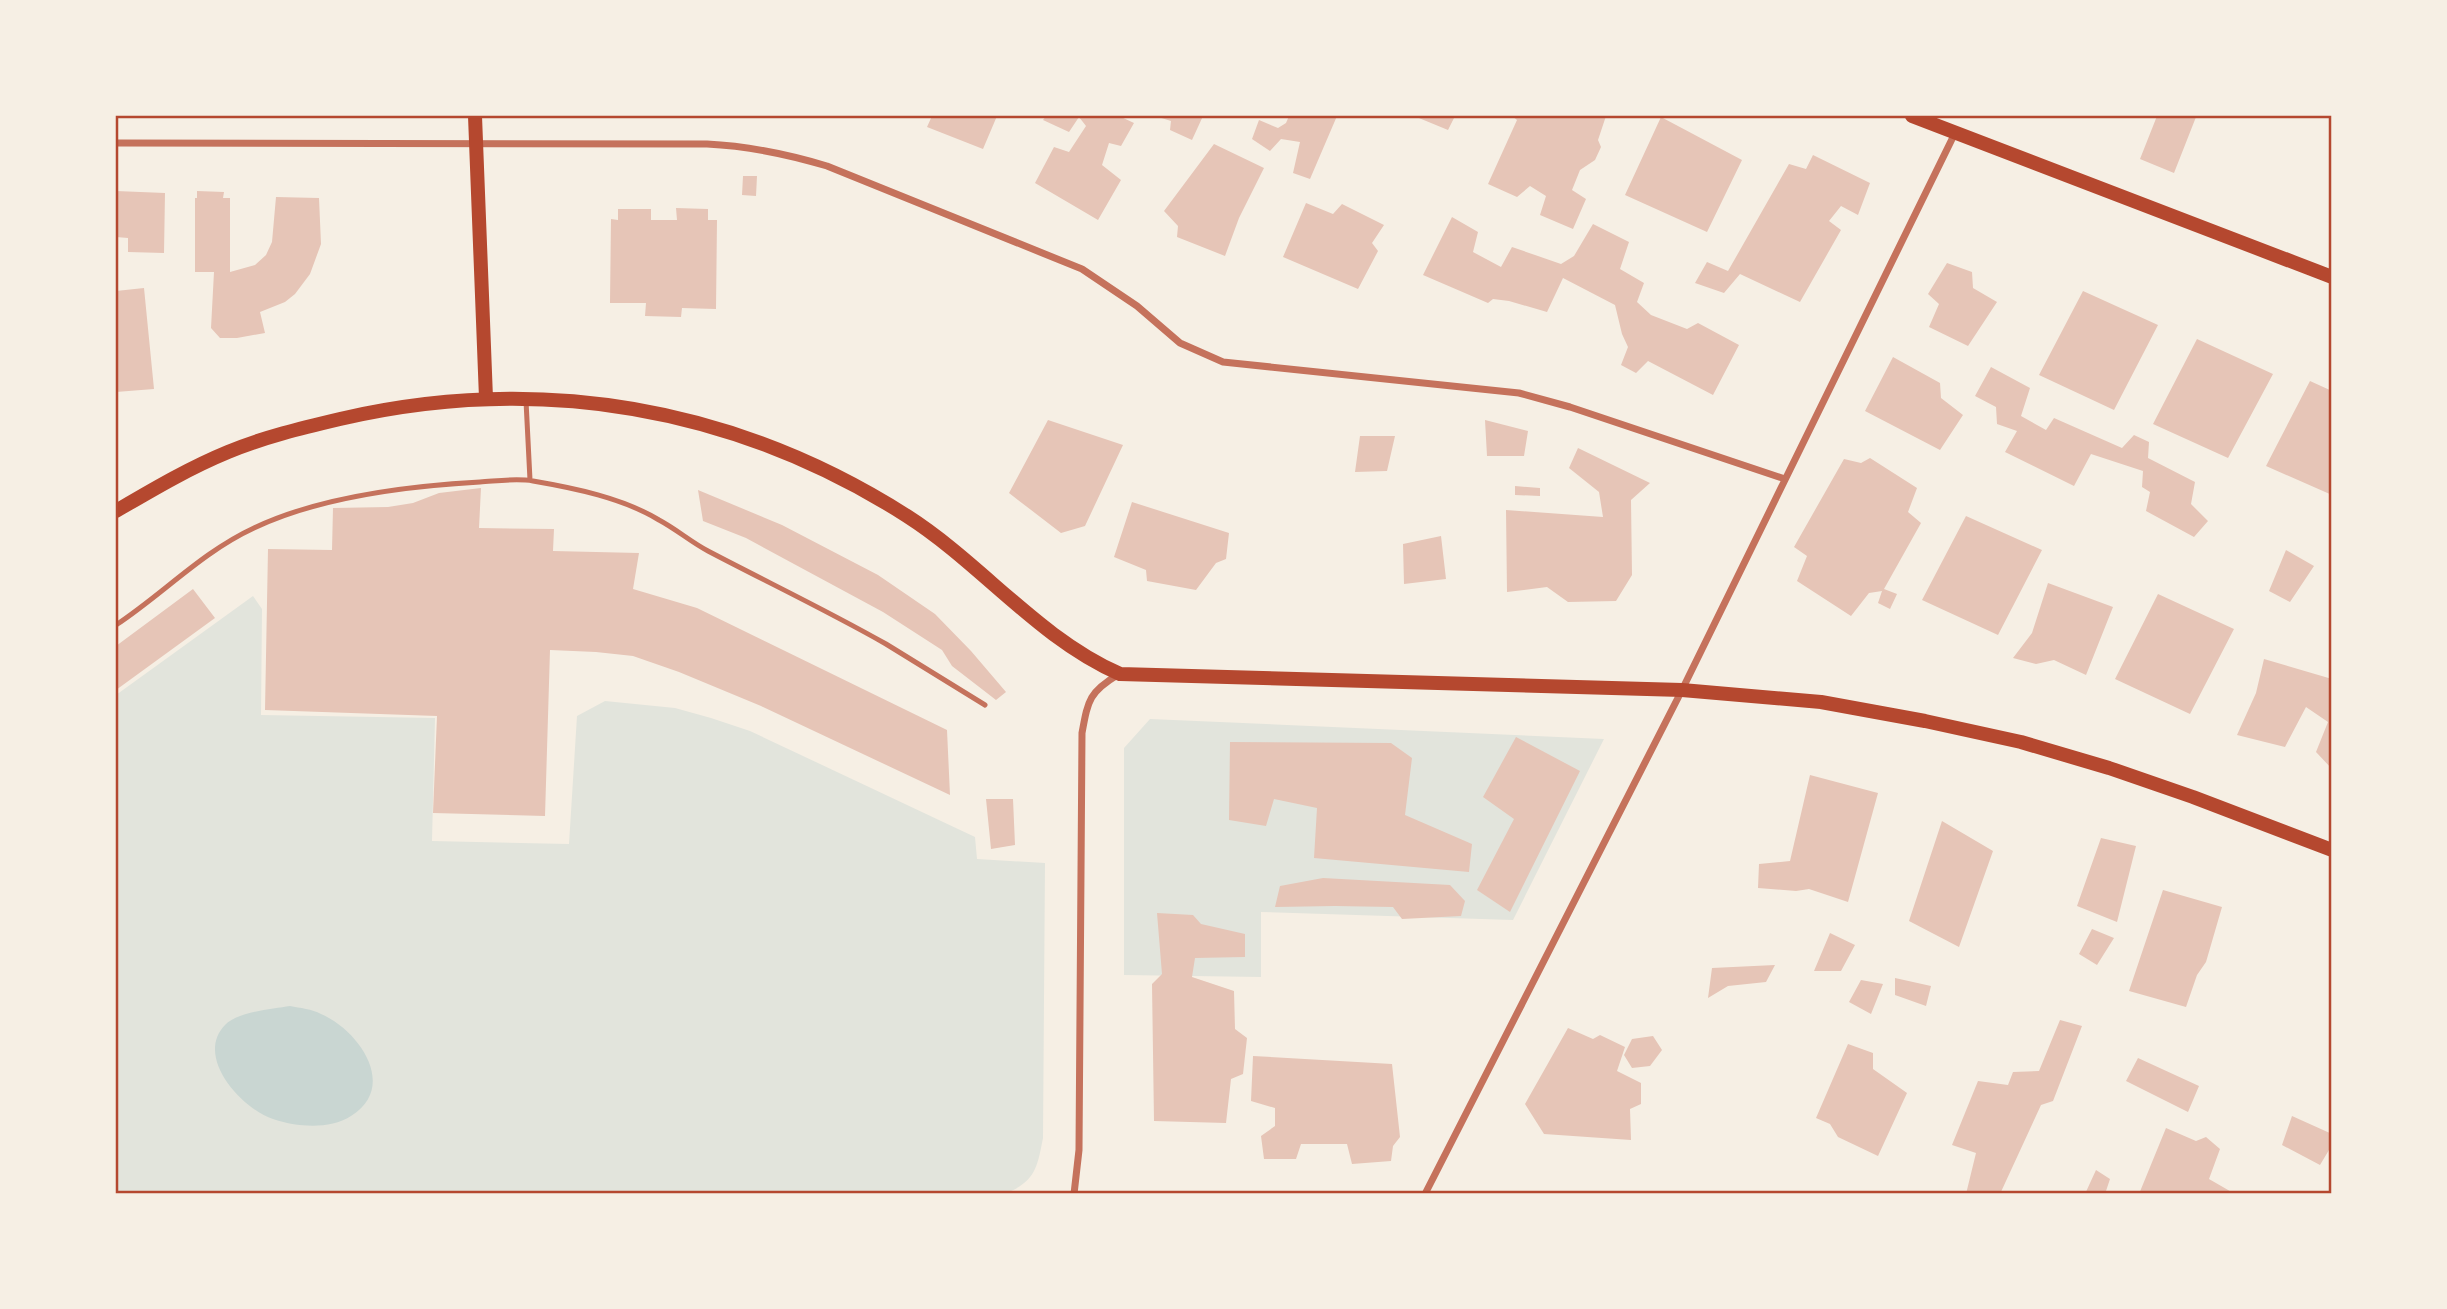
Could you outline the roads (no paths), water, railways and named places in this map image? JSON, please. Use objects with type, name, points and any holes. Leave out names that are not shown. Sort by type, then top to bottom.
[{"type":"main road","points":[[475,116],[486,398]]},
{"type":"main road","points":[[1912,116],[2332,277]]},
{"type":"main road","points":[[116,511],[187,470],[228,452],[274,436],[371,412],[421,403],[486,398],[574,400],[629,407],[688,421],[763,444],[836,477],[909,517],[948,545],[1067,645],[1095,663],[1120,674],[1682,690],[1821,702],[2021,742],[2157,784],[2332,850]]},
{"type":"street","points":[[1425,1194],[1682,690],[1955,133]]},
{"type":"street","points":[[116,143],[708,144],[744,146],[784,153],[827,166],[1082,269],[1138,306],[1180,343],[1223,362],[1519,393],[1570,407],[1785,479]]},
{"type":"street","points":[[1074,1194],[1079,1163],[1082,733],[1087,705],[1099,686],[1120,674]]},
{"type":"lane","points":[[526,398],[530,480]]},
{"type":"lane","points":[[116,625],[147,605],[205,556],[253,528],[290,513],[321,504],[416,488],[456,483],[530,480],[602,498],[657,518],[706,550],[887,645],[985,705]]}]
